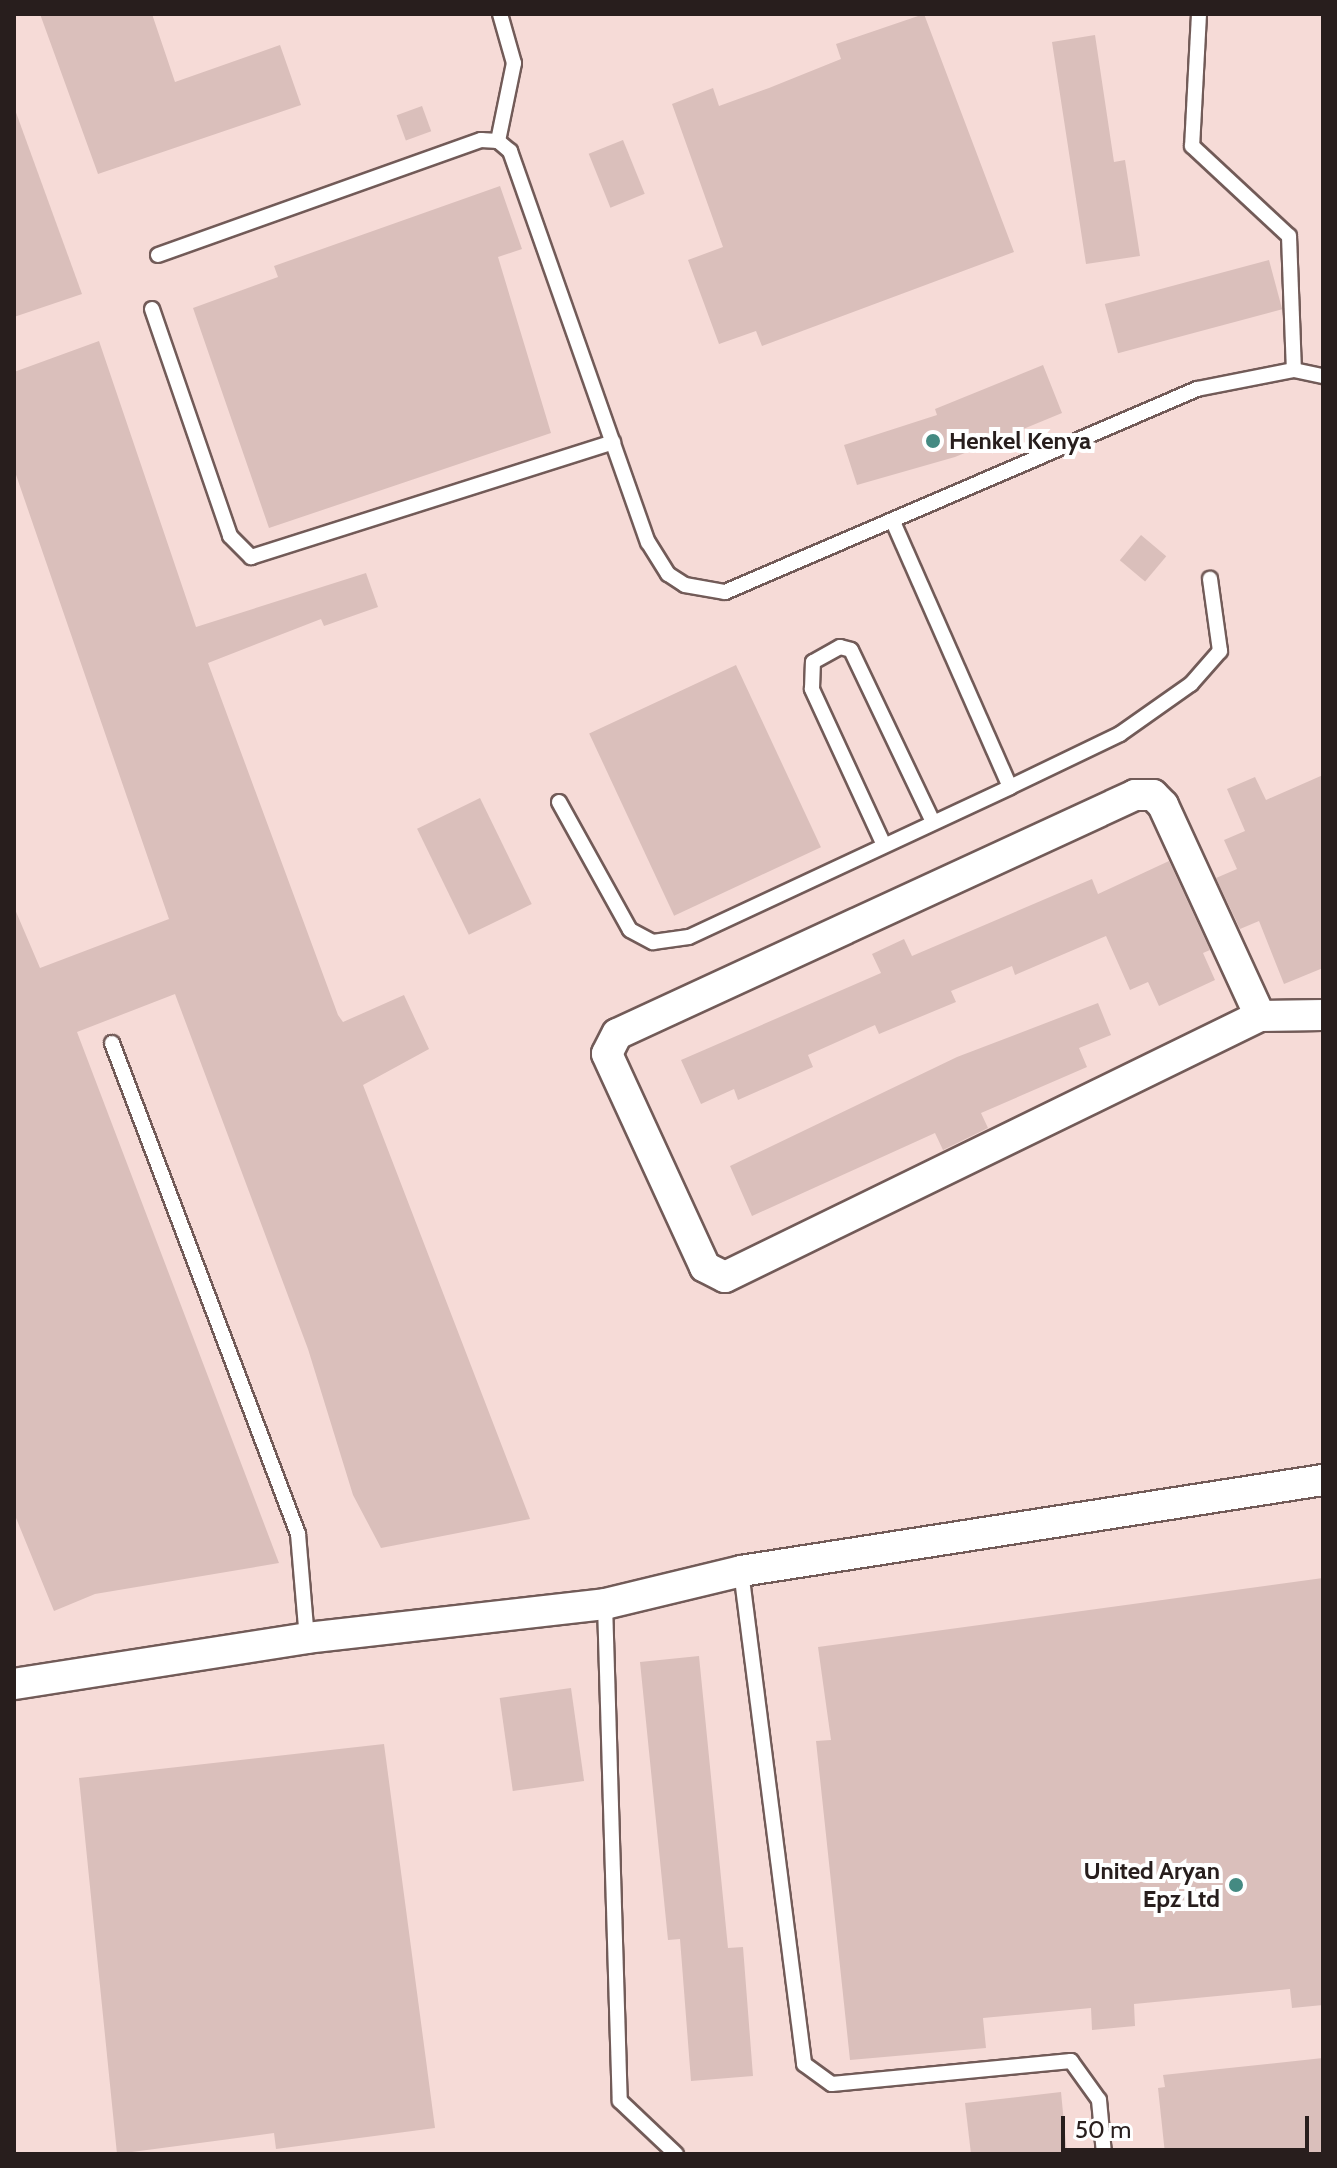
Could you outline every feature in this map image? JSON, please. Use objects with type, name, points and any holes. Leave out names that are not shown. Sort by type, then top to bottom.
[{"type":"street","points":[[1260,1016],[1163,805],[1153,795],[1135,795],[617,1034],[607,1054],[705,1267],[725,1277],[1260,1016],[1323,1015]]},
{"type":"street","points":[[14,1684],[307,1638],[605,1604],[741,1571],[1323,1480]]},
{"type":"lane","points":[[498,141],[514,63],[500,14]]},
{"type":"lane","points":[[1199,14],[1192,146],[1289,236],[1294,370]]},
{"type":"lane","points":[[158,255],[481,140],[498,141],[510,151],[648,542],[668,574],[703,590],[725,592],[1197,389],[1294,370],[1323,376]]},
{"type":"lane","points":[[152,309],[230,536],[251,557],[613,442]]},
{"type":"lane","points":[[893,522],[1010,787]]},
{"type":"lane","points":[[559,802],[630,930],[653,942],[689,937],[1120,734],[1191,684],[1220,651],[1210,579]]},
{"type":"lane","points":[[883,843],[812,689],[813,662],[840,647],[855,657],[932,820]]},
{"type":"lane","points":[[112,1043],[298,1534],[307,1638]]},
{"type":"lane","points":[[741,1571],[804,2064],[832,2084],[1071,2061],[1099,2100],[1104,2154]]},
{"type":"lane","points":[[605,1604],[620,2101],[676,2154]]},
{"type":"building","points":[[40,14],[152,14],[175,82],[280,45],[301,105],[98,174]]},
{"type":"building","points":[[924,14],[1014,252],[762,346],[756,331],[719,344],[688,260],[723,247],[672,104],[713,88],[719,106],[841,59],[836,44]]},
{"type":"building","points":[[1095,35],[1114,162],[1125,160],[1140,256],[1086,264],[1052,42]]},
{"type":"building","points":[[422,106],[431,131],[406,141],[397,115]]},
{"type":"building","points":[[14,107],[82,294],[14,317]]},
{"type":"building","points":[[623,140],[645,194],[610,208],[589,154]]},
{"type":"building","points":[[500,186],[522,249],[498,257],[551,433],[269,528],[193,308],[278,277],[274,266]]},
{"type":"building","points":[[1269,260],[1282,309],[1118,353],[1105,304]]},
{"type":"building","points":[[99,341],[196,627],[366,573],[378,607],[324,626],[321,619],[208,663],[338,1015],[343,1022],[404,995],[429,1049],[363,1085],[530,1519],[381,1548],[353,1495],[308,1349],[175,994],[77,1032],[279,1563],[95,1594],[54,1611],[14,1513],[14,907],[40,968],[169,919],[14,469],[14,372]]},
{"type":"building","points":[[1043,365],[1062,413],[955,457],[857,485],[844,445],[937,415],[935,409]]},
{"type":"building","points":[[1141,535],[1166,556],[1145,581],[1120,560]]},
{"type":"building","points":[[736,665],[821,847],[674,916],[589,733]]},
{"type":"building","points":[[1323,775],[1323,968],[1284,984],[1259,921],[1240,929],[1216,878],[1237,869],[1224,840],[1245,831],[1227,789],[1255,777],[1266,800]]},
{"type":"building","points":[[480,798],[532,904],[469,935],[417,829]]},
{"type":"building","points":[[1169,861],[1210,950],[1203,953],[1215,980],[1159,1006],[1148,982],[1130,990],[1106,936],[1015,975],[1012,966],[951,991],[956,1002],[879,1034],[875,1025],[808,1055],[813,1067],[738,1100],[734,1089],[701,1104],[681,1060],[881,973],[872,954],[904,939],[912,956],[1092,879],[1098,894]]},
{"type":"building","points":[[1098,1003],[1111,1035],[1079,1048],[1087,1067],[981,1113],[988,1128],[943,1150],[935,1133],[752,1216],[730,1166],[957,1057]]},
{"type":"building","points":[[1323,1578],[1323,2005],[1292,2008],[1290,1989],[1134,2004],[1135,2026],[1092,2030],[1091,2008],[983,2018],[986,2048],[850,2060],[816,1741],[831,1740],[818,1647]]},
{"type":"building","points":[[699,1656],[728,1948],[743,1947],[753,2076],[691,2081],[680,1939],[668,1940],[640,1662]]},
{"type":"building","points":[[571,1688],[584,1781],[513,1791],[500,1698]]},
{"type":"building","points":[[384,1744],[435,2128],[276,2149],[274,2133],[117,2154],[79,1778]]},
{"type":"building","points":[[1323,2058],[1323,2154],[1165,2154],[1158,2088],[1165,2087],[1163,2075]]},
{"type":"building","points":[[1061,2092],[1067,2154],[971,2154],[965,2103]]},
{"type":"place","name":"Henkel Kenya","points":[[933,441]]},
{"type":"place","name":"United Aryan Epz Ltd","points":[[1236,1885]]}]
